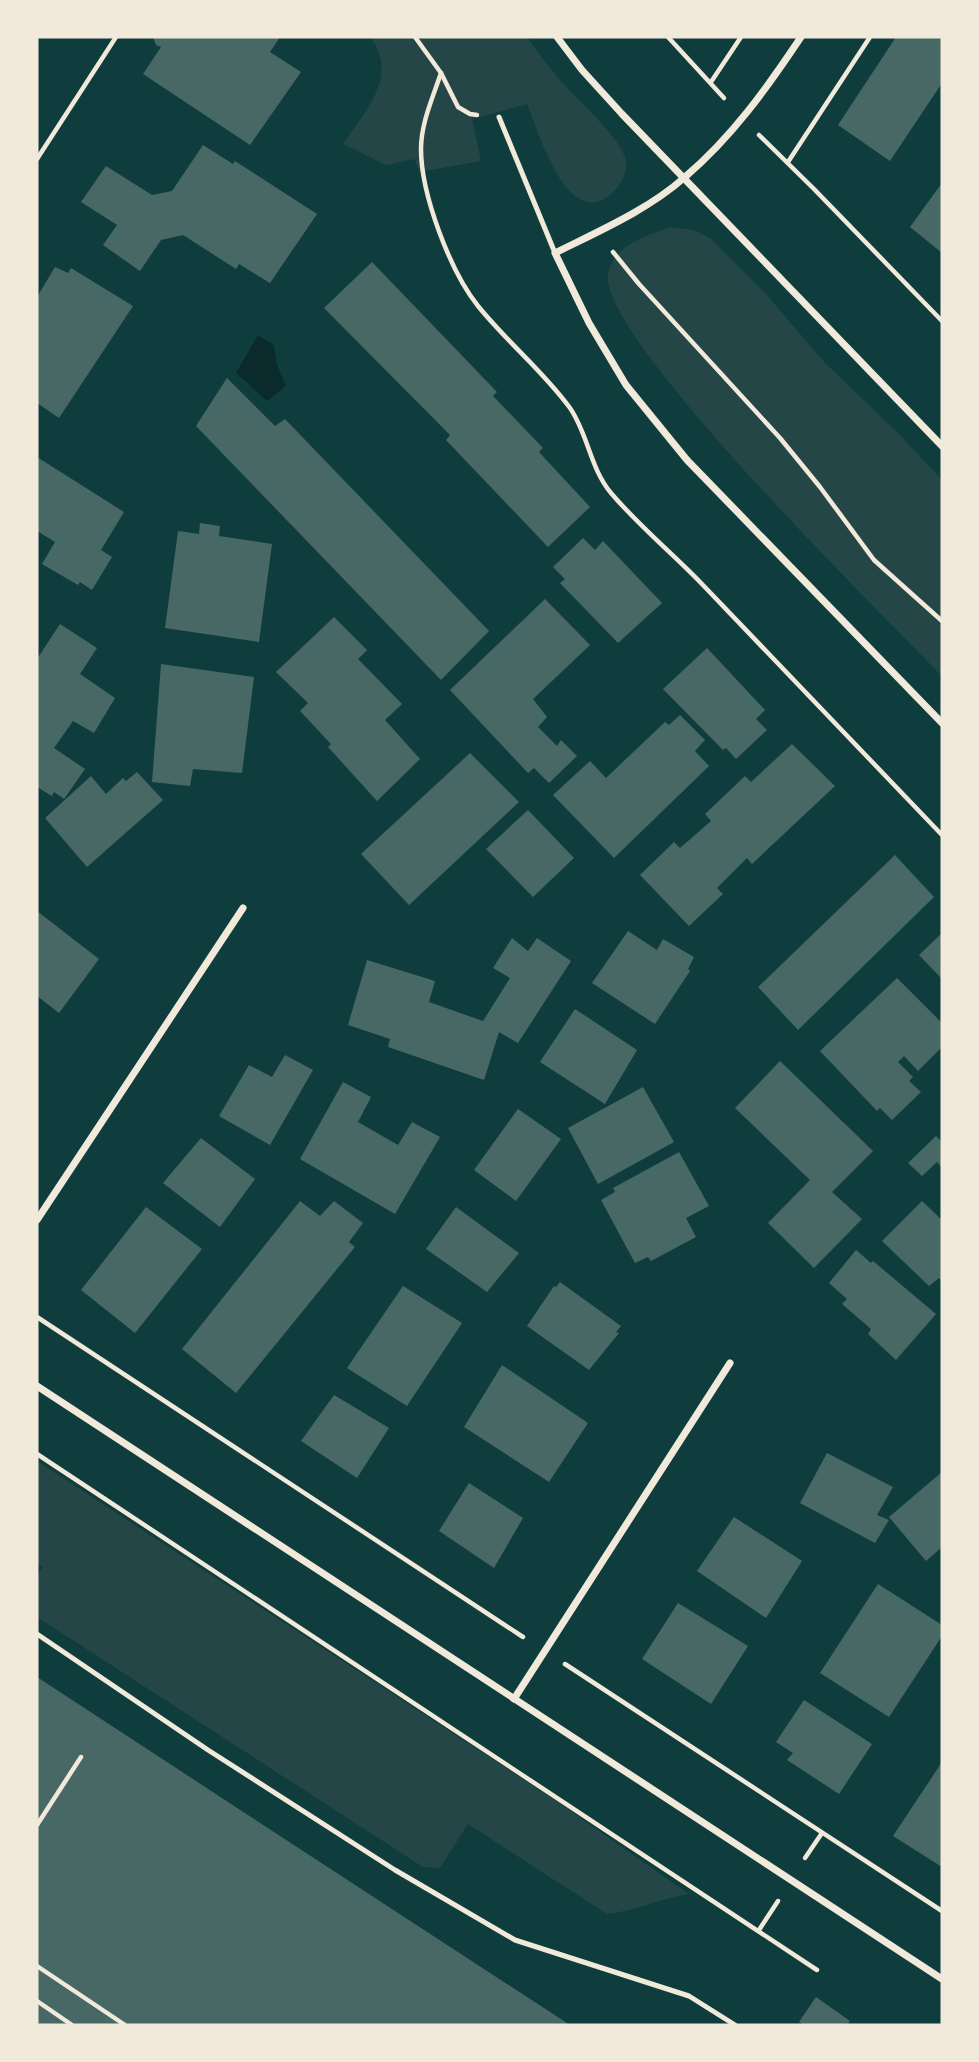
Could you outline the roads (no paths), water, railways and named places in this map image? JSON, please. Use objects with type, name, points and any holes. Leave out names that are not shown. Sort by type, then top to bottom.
[{"type":"street","points":[[557,37],[582,70],[942,446]]},
{"type":"street","points":[[801,37],[742,120],[684,178],[641,208],[555,253],[589,323],[626,385],[687,460],[942,723]]},
{"type":"street","points":[[37,1220],[243,908]]},
{"type":"street","points":[[514,1699],[730,1363]]},
{"type":"street","points":[[37,1386],[942,1979]]},
{"type":"lane","points":[[499,117],[555,253]]},
{"type":"lane","points":[[37,1634],[396,1870],[515,1940],[689,1996],[735,2025]]}]
